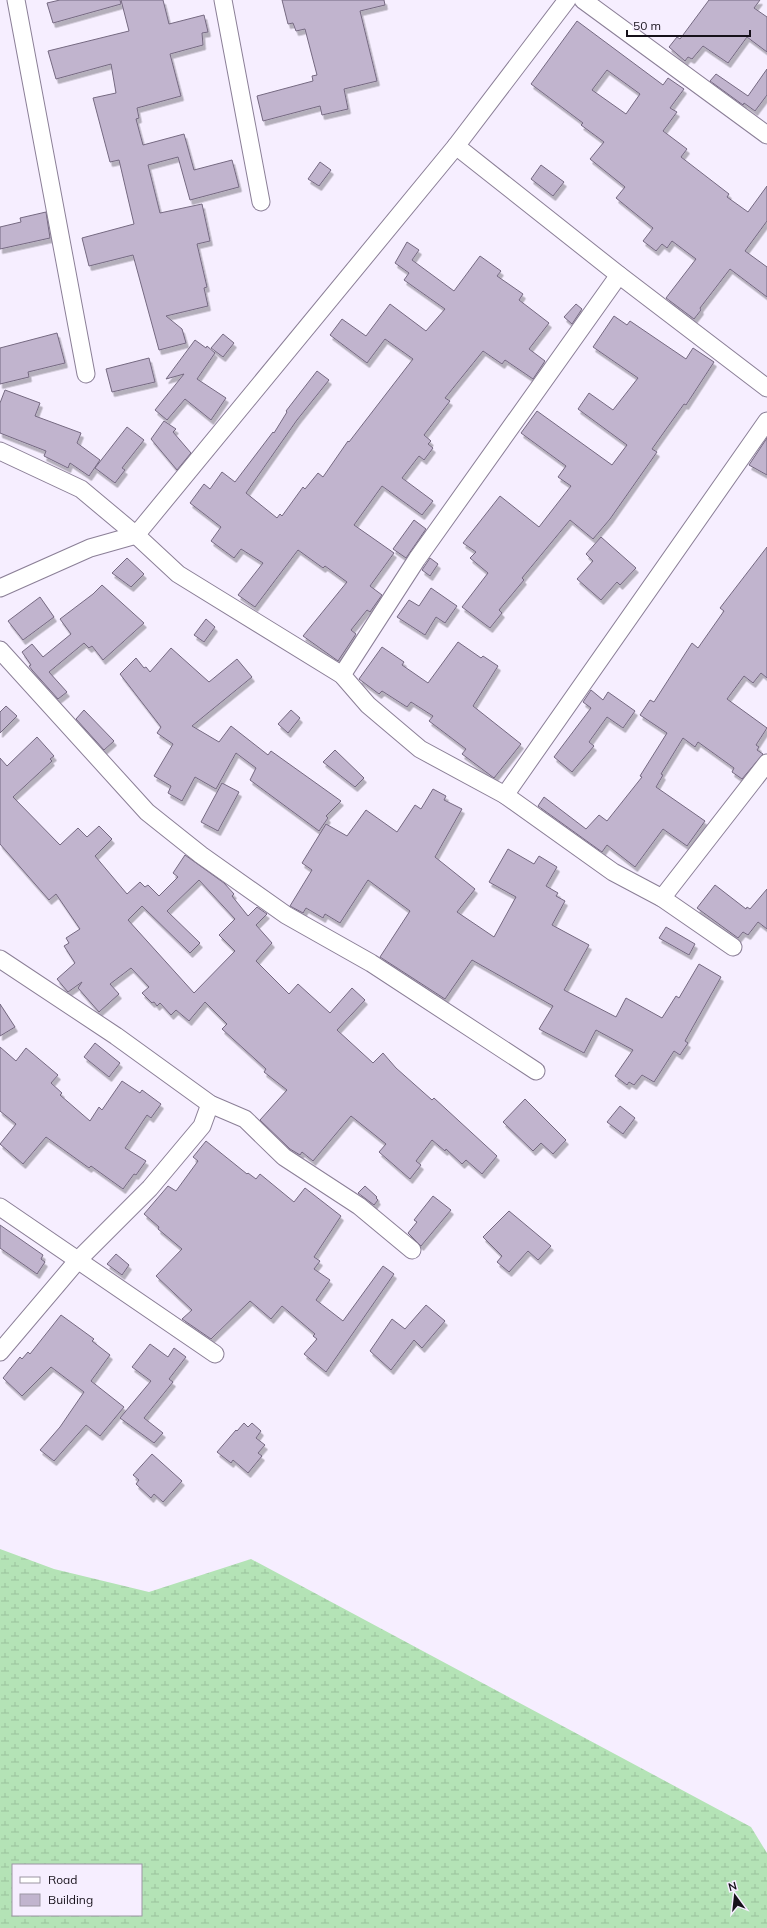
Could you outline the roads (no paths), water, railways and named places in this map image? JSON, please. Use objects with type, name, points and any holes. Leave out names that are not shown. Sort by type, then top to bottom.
[{"type":"street","points":[[16,0],[86,374]]},
{"type":"street","points":[[223,0],[260,202]]},
{"type":"street","points":[[0,588],[90,548],[136,536],[456,146],[567,0]]},
{"type":"street","points":[[583,0],[767,135]]},
{"type":"street","points":[[456,146],[619,275],[767,388]]},
{"type":"street","points":[[342,675],[418,560],[619,275]]},
{"type":"street","points":[[505,796],[767,421]]},
{"type":"street","points":[[0,450],[81,489],[178,574],[342,675],[368,705],[420,749],[505,796],[613,872],[662,898],[733,947]]},
{"type":"street","points":[[0,650],[147,812],[201,856],[286,915],[371,963],[536,1071]]},
{"type":"street","points":[[662,898],[767,763]]},
{"type":"street","points":[[0,959],[116,1036],[210,1104],[245,1120],[284,1157],[359,1206],[412,1250]]},
{"type":"street","points":[[0,1352],[78,1260],[150,1188],[174,1160],[202,1126],[210,1104]]},
{"type":"street","points":[[0,1207],[214,1354]]}]
